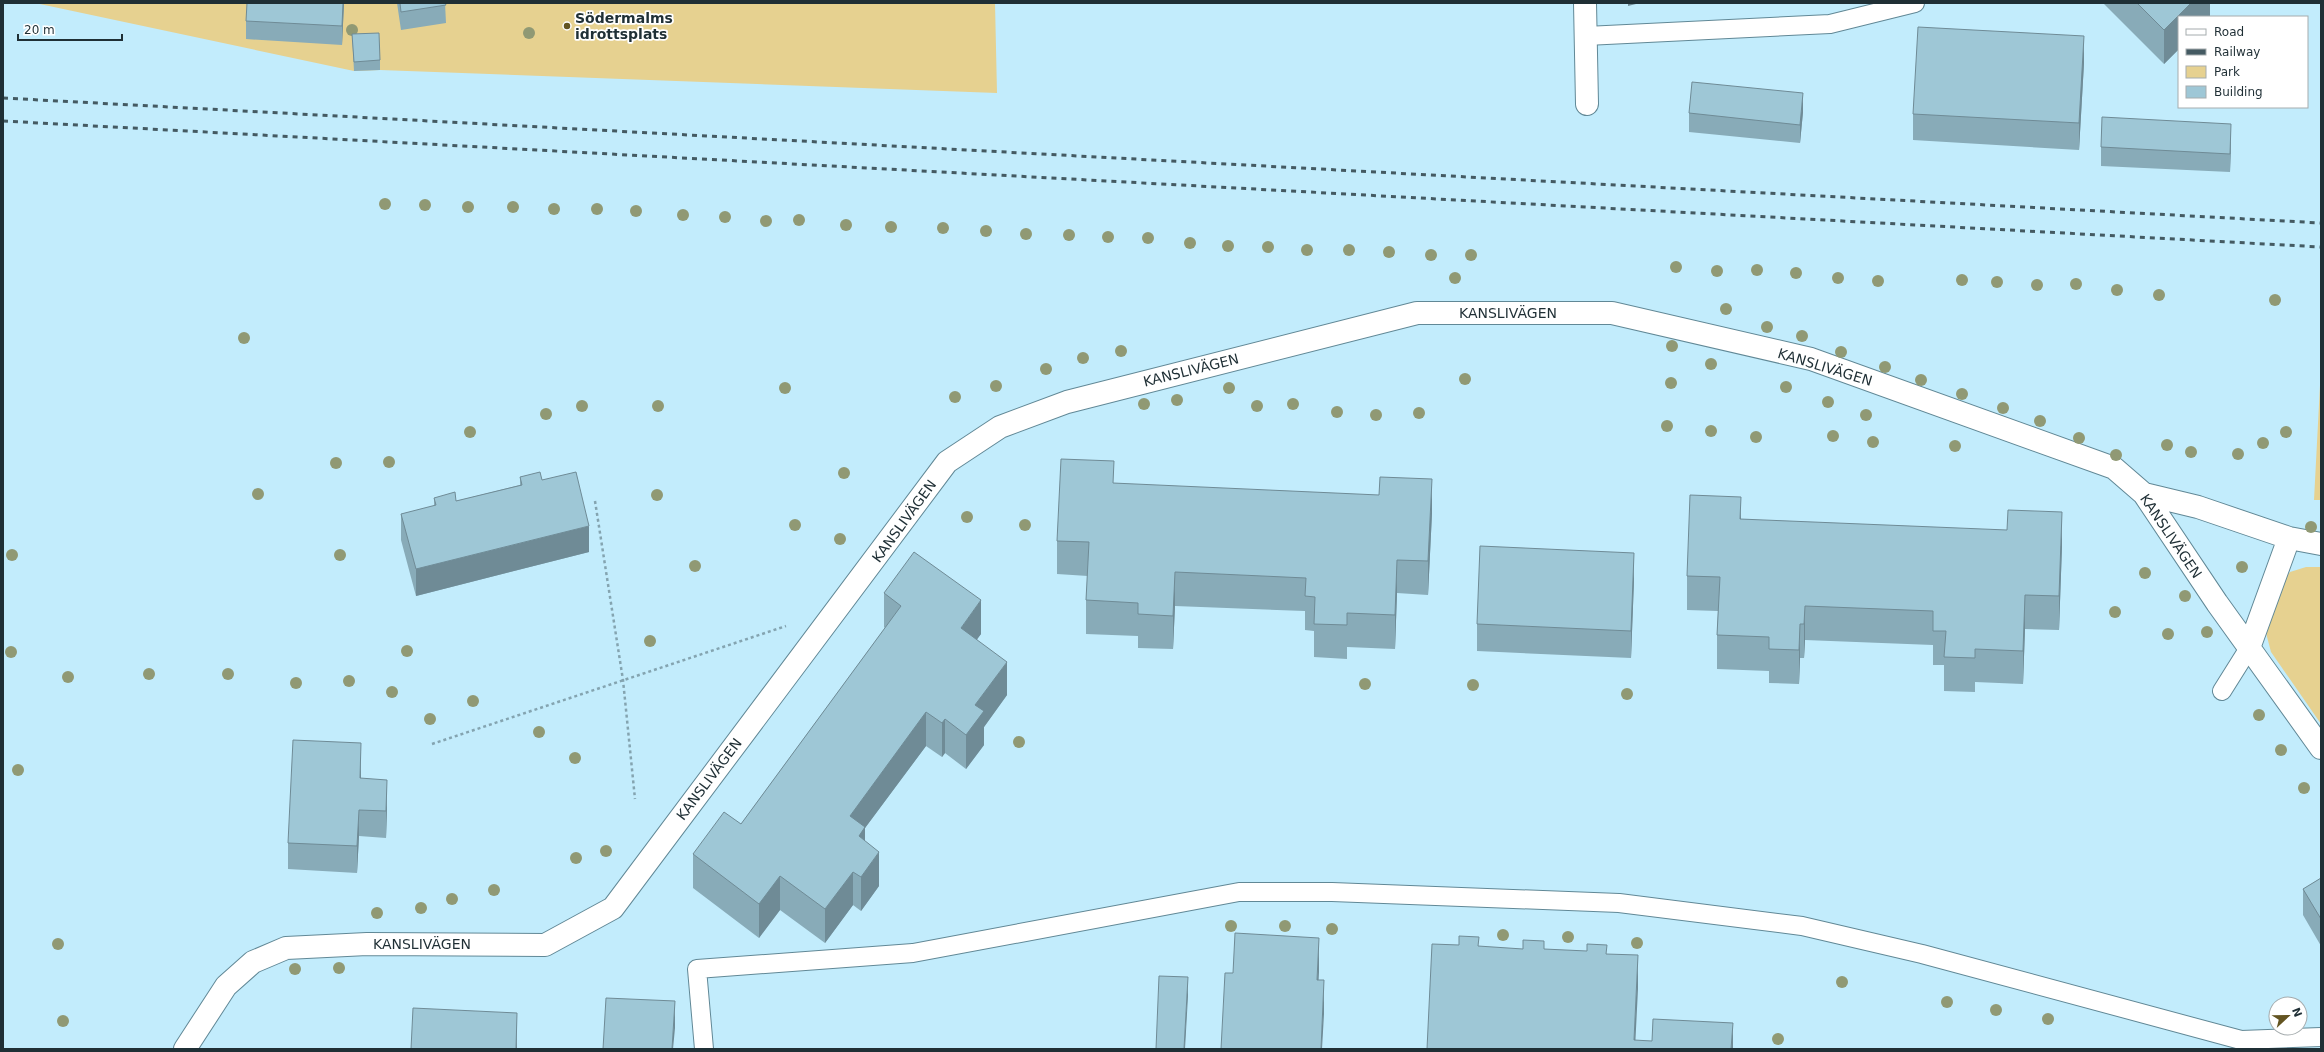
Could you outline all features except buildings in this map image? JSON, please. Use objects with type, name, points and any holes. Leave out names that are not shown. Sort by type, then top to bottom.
[{"type":"street","points":[[1585,3],[1587,104]]},
{"type":"street","name":"KANSLIVÄGEN","points":[[185,1049],[226,986],[253,962],[286,948],[367,944],[545,944],[613,908],[947,462],[1000,427],[1066,402],[1417,312],[1612,312],[1810,360],[2114,468],[2144,494],[2249,648],[2321,748]]},
{"type":"street","points":[[2144,494],[2198,507],[2289,538],[2321,544]]},
{"type":"street","points":[[2249,648],[2289,538]]},
{"type":"lane","points":[[1586,36],[1830,24],[1915,3]]},
{"type":"lane","points":[[2222,691],[2249,648]]},
{"type":"lane","points":[[704,1049],[697,969],[913,953],[1239,892],[1332,892],[1619,903],[1802,926],[1922,954],[2234,1045],[2321,1037]]},
{"type":"path","points":[[595,500],[623,680],[635,799]]},
{"type":"path","points":[[432,744],[787,626]]},
{"type":"green space","name":"Södermalms idrottsplats","points":[[35,3],[995,3],[997,93],[380,70],[354,71]]},
{"type":"green space","points":[[2321,366],[2321,500],[2314,500]]},
{"type":"green space","points":[[2306,567],[2321,567],[2321,724],[2271,652],[2266,633],[2281,584],[2290,572]]},
{"type":"railway","points":[[3,98],[2321,223]]},
{"type":"railway","points":[[3,121],[2321,247]]},
{"type":"place","name":"Södermalms idrottsplats","points":[[567,26]]}]
